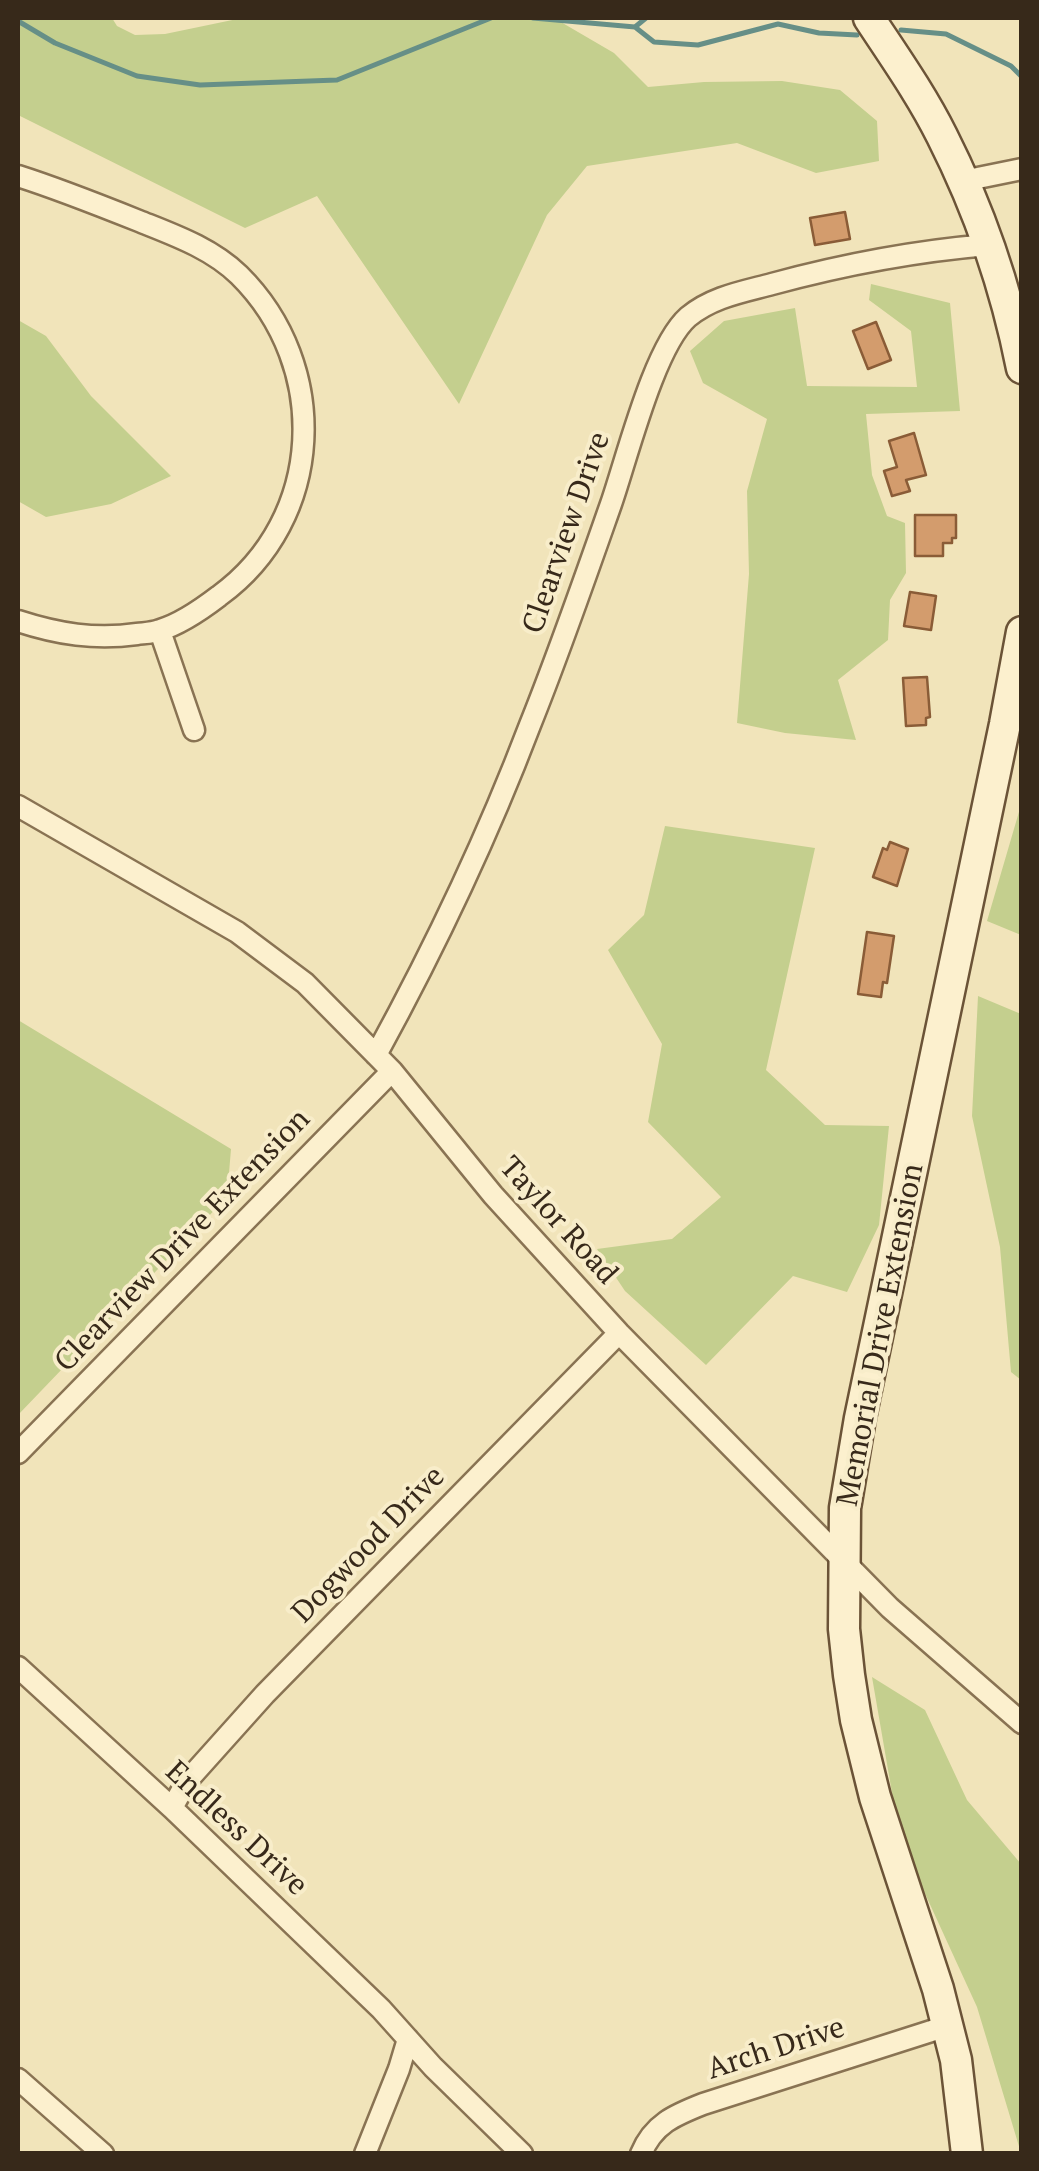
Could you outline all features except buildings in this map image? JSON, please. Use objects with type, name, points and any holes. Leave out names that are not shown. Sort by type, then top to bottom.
[{"type":"street","points":[[869,18],[910,80],[963,181],[988,245],[1022,368]]},
{"type":"street","points":[[963,181],[1022,169]]},
{"type":"street","points":[[18,176],[185,240],[238,275],[262,302],[287,344],[296,368],[304,422],[298,478],[280,527],[258,560],[230,589],[194,614],[160,630],[89,637],[51,632],[18,621]]},
{"type":"street","name":"Clearview Drive","points":[[376,1055],[508,782],[643,406],[677,329],[701,306],[718,298],[821,271],[988,245]]},
{"type":"street","points":[[160,630],[194,730]]},
{"type":"street","name":"Memorial Drive Extension","points":[[967,2154],[960,2088],[938,1989],[875,1796],[856,1720],[844,1629],[844,1561],[846,1508],[860,1418],[1022,632]]},
{"type":"street","name":"Taylor Road","points":[[18,806],[253,943],[305,983],[392,1072],[492,1195],[619,1333],[890,1608],[1022,1723]]},
{"type":"street","name":"Clearview Drive Extension","points":[[18,1452],[392,1072]]},
{"type":"street","name":"Dogwood Drive","points":[[172,1808],[187,1782],[265,1694],[619,1333]]},
{"type":"street","name":"Endless Drive","points":[[18,1667],[381,2009],[522,2154]]},
{"type":"street","name":"Arch Drive","points":[[641,2154],[652,2133],[672,2116],[947,2026]]},
{"type":"street","points":[[365,2154],[400,2069],[408,2039]]},
{"type":"street","points":[[18,2080],[102,2154]]},
{"type":"green space","points":[[18,18],[112,18],[117,26],[135,35],[165,34],[242,18],[554,18],[614,53],[648,87],[782,81],[840,90],[877,121],[879,161],[816,173],[737,143],[587,166],[547,215],[459,404],[317,196],[245,228],[18,115]]},
{"type":"green space","points":[[871,284],[950,303],[960,411],[866,414],[872,475],[887,516],[905,523],[906,573],[890,600],[888,640],[838,680],[856,740],[785,733],[737,723],[749,574],[747,491],[767,419],[703,383],[690,351],[724,321],[795,308],[807,386],[917,387],[911,331],[869,300]]},
{"type":"green space","points":[[18,320],[46,336],[91,396],[171,476],[111,504],[46,517],[18,501]]},
{"type":"green space","points":[[1021,805],[1022,935],[987,921]]},
{"type":"green space","points":[[665,826],[815,848],[766,1070],[825,1125],[889,1126],[879,1225],[847,1292],[793,1276],[706,1365],[625,1291],[597,1249],[672,1239],[721,1197],[648,1122],[662,1044],[608,950],[644,915]]},
{"type":"green space","points":[[978,996],[1021,1014],[1021,1380],[1011,1372],[1000,1247],[972,1116]]},
{"type":"green space","points":[[18,1020],[231,1149],[227,1197],[18,1415]]},
{"type":"green space","points":[[872,1677],[925,1710],[967,1800],[1021,1864],[1021,2153],[977,2007],[900,1839]]},
{"type":"waterway","points":[[18,21],[55,43],[137,76],[200,85],[337,80],[491,18]]},
{"type":"waterway","points":[[533,18],[635,27],[654,42],[698,45],[778,24],[819,33],[857,35]]},
{"type":"waterway","points":[[635,27],[646,18]]},
{"type":"waterway","points":[[901,30],[946,34],[1011,66],[1022,77]]}]
